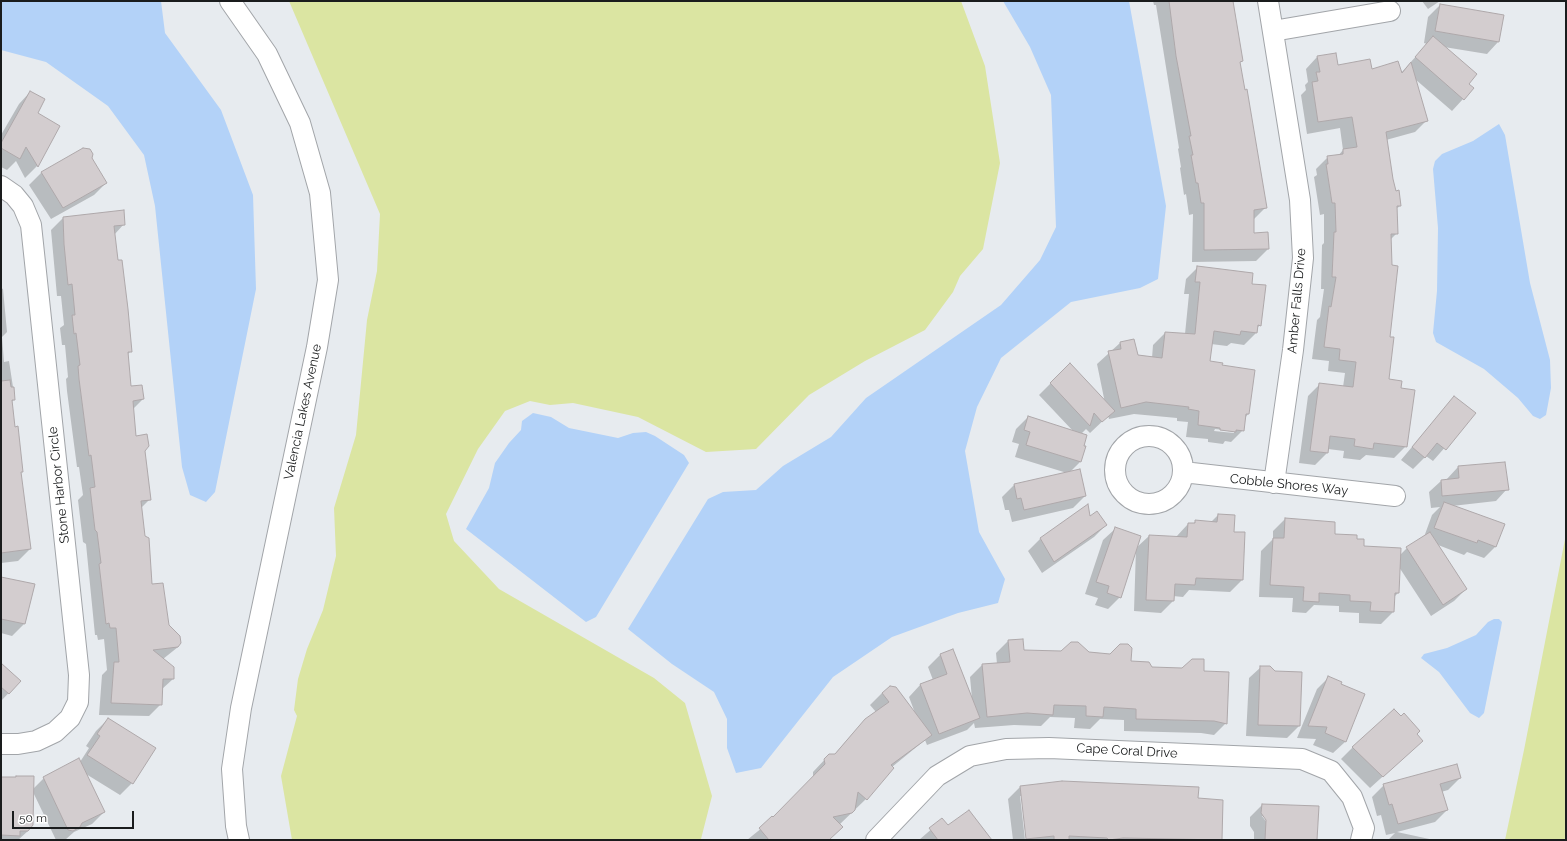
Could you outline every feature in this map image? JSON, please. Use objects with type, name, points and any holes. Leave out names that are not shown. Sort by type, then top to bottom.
[{"type":"street","name":"Valencia Lakes Avenue","points":[[230,1],[267,54],[300,123],[320,193],[328,280],[317,347],[241,708],[232,769],[236,826],[239,840]]},
{"type":"street","name":"Amber Falls Drive","points":[[1268,1],[1300,200],[1303,258],[1293,350],[1274,483]]},
{"type":"street","points":[[1273,31],[1390,11]]},
{"type":"street","name":"Stone Harbor Circle","points":[[1,186],[14,195],[23,206],[31,226],[79,675],[78,702],[70,718],[56,732],[36,741],[18,744],[1,744]]},
{"type":"street","name":"Cobble Shores Way","points":[[1183,472],[1395,496]]},
{"type":"street","name":"Cape Coral Drive","points":[[876,840],[937,776],[970,756],[1006,749],[1049,748],[1302,759],[1331,771],[1352,797],[1364,828],[1361,840]]},
{"type":"green space","points":[[289,1],[961,1],[985,66],[1000,163],[983,249],[960,276],[953,292],[925,330],[865,361],[809,395],[756,449],[706,452],[638,417],[573,403],[550,405],[530,401],[505,411],[478,449],[446,514],[454,541],[499,589],[654,678],[685,703],[712,796],[701,839],[292,840],[281,776],[297,716],[294,710],[298,679],[307,649],[323,610],[336,556],[334,508],[356,435],[367,320],[377,271],[380,214]]},
{"type":"green space","points":[[1566,534],[1566,840],[1505,840],[1524,750]]},
{"type":"water","points":[[1,1],[161,1],[165,33],[221,110],[253,195],[256,289],[215,492],[206,502],[190,495],[182,467],[155,206],[144,155],[108,106],[46,62],[1,50]]},
{"type":"water","points":[[1003,1],[1129,1],[1166,206],[1158,279],[1140,288],[1071,302],[1001,358],[977,407],[965,451],[979,532],[1005,579],[998,603],[958,613],[892,637],[833,677],[761,768],[736,773],[727,748],[727,719],[714,692],[672,664],[628,629],[708,499],[723,492],[756,490],[783,466],[831,437],[866,398],[1001,305],[1040,260],[1056,227],[1051,95],[1030,47]]},
{"type":"water","points":[[1499,124],[1505,135],[1530,283],[1550,360],[1551,388],[1546,415],[1540,419],[1533,416],[1518,398],[1484,369],[1436,342],[1433,333],[1437,291],[1438,228],[1433,169],[1435,161],[1442,154],[1473,141]]},
{"type":"water","points":[[533,413],[551,417],[569,428],[618,438],[633,433],[646,432],[655,436],[684,455],[689,463],[596,617],[586,622],[466,529],[489,488],[495,463],[509,443],[521,430],[522,421]]},
{"type":"water","points":[[1494,619],[1499,619],[1502,622],[1484,713],[1479,718],[1470,713],[1439,672],[1421,658],[1424,654],[1447,648],[1476,635],[1488,622]]},
{"type":"building","points":[[1169,1],[1233,1],[1243,61],[1240,62],[1245,90],[1247,89],[1267,208],[1254,210],[1254,233],[1268,232],[1269,249],[1204,250],[1204,203],[1201,203],[1191,155],[1193,155],[1189,136],[1191,136],[1176,56]]},
{"type":"building","points":[[1440,4],[1504,15],[1499,42],[1435,31]]},
{"type":"building","points":[[1433,36],[1477,74],[1469,84],[1474,88],[1464,100],[1415,57]]},
{"type":"building","points":[[1336,53],[1338,65],[1370,59],[1372,69],[1398,61],[1402,73],[1411,62],[1428,121],[1386,132],[1393,179],[1396,191],[1399,190],[1401,206],[1397,206],[1398,234],[1391,234],[1392,265],[1398,266],[1390,337],[1394,337],[1389,379],[1402,381],[1401,388],[1415,390],[1407,447],[1374,443],[1373,449],[1354,446],[1355,439],[1330,436],[1328,453],[1310,451],[1319,383],[1353,387],[1356,362],[1339,360],[1340,349],[1324,347],[1329,306],[1331,307],[1336,277],[1332,277],[1334,232],[1336,232],[1335,203],[1332,203],[1326,164],[1328,164],[1327,156],[1343,154],[1343,149],[1357,147],[1352,117],[1318,122],[1312,82],[1318,81],[1316,72],[1320,72],[1317,56]]},
{"type":"building","points":[[30,91],[45,99],[38,113],[60,126],[38,167],[26,147],[20,159],[1,148],[1,143]]},
{"type":"building","points":[[83,148],[90,149],[93,154],[92,158],[107,183],[63,208],[41,172]]},
{"type":"building","points":[[124,210],[125,225],[114,226],[118,260],[122,260],[128,309],[132,352],[128,352],[131,386],[142,385],[144,399],[133,401],[136,436],[147,434],[149,446],[145,451],[151,500],[141,501],[145,536],[149,538],[152,584],[163,583],[169,625],[180,636],[181,643],[178,647],[153,650],[174,667],[174,679],[163,679],[162,705],[111,703],[114,662],[119,662],[116,628],[110,628],[109,623],[106,624],[99,564],[101,563],[90,488],[95,487],[91,455],[89,456],[79,379],[78,366],[80,365],[72,315],[75,315],[72,284],[68,285],[64,244],[63,217]]},
{"type":"building","points":[[1197,266],[1253,273],[1252,284],[1266,285],[1261,326],[1258,325],[1257,333],[1241,331],[1240,335],[1214,331],[1210,361],[1223,363],[1222,365],[1255,370],[1249,414],[1246,414],[1244,431],[1236,430],[1236,432],[1220,430],[1220,428],[1198,425],[1199,411],[1188,409],[1189,407],[1146,402],[1121,408],[1108,351],[1121,349],[1120,342],[1134,339],[1138,355],[1162,358],[1165,332],[1195,334],[1200,282],[1195,282]]},
{"type":"building","points":[[1070,363],[1115,411],[1102,422],[1094,413],[1090,426],[1050,383]]},
{"type":"building","points":[[10,380],[11,387],[14,387],[15,400],[12,400],[15,427],[18,426],[23,472],[21,472],[31,549],[1,553],[1,381]]},
{"type":"building","points":[[1454,396],[1476,413],[1446,450],[1437,443],[1425,458],[1412,447]]},
{"type":"building","points":[[1028,416],[1087,435],[1084,446],[1086,446],[1081,462],[1026,445],[1030,432],[1024,430]]},
{"type":"building","points":[[1505,462],[1509,490],[1442,496],[1441,480],[1459,478],[1458,466]]},
{"type":"building","points":[[1080,469],[1086,496],[1024,510],[1021,498],[1017,499],[1014,484]]},
{"type":"building","points":[[1444,502],[1505,524],[1496,547],[1478,540],[1477,543],[1434,528]]},
{"type":"building","points":[[1088,504],[1090,516],[1097,511],[1107,525],[1054,562],[1040,538]]},
{"type":"building","points":[[1218,514],[1235,515],[1234,532],[1245,532],[1243,580],[1196,578],[1195,585],[1175,584],[1174,601],[1146,600],[1149,535],[1187,537],[1188,523],[1195,523],[1195,520],[1217,522]]},
{"type":"building","points":[[1285,518],[1335,522],[1335,534],[1357,535],[1357,539],[1364,539],[1364,546],[1401,548],[1399,593],[1395,593],[1394,612],[1370,611],[1371,602],[1350,601],[1350,595],[1319,593],[1319,602],[1303,601],[1304,587],[1270,585],[1273,538],[1284,538]]},
{"type":"building","points":[[1115,527],[1141,536],[1121,598],[1107,593],[1109,586],[1096,582]]},
{"type":"building","points":[[1430,532],[1467,589],[1443,605],[1406,547]]},
{"type":"building","points":[[1,577],[35,584],[25,624],[1,619]]},
{"type":"building","points":[[1023,639],[1024,650],[1061,651],[1071,642],[1078,642],[1089,652],[1110,654],[1120,644],[1128,644],[1132,648],[1131,661],[1149,662],[1152,667],[1182,668],[1192,659],[1204,659],[1204,671],[1229,672],[1227,724],[1214,721],[1136,719],[1136,709],[1104,707],[1103,717],[1086,716],[1086,706],[1054,705],[1053,715],[1027,713],[987,717],[982,664],[1010,662],[1008,640]]},
{"type":"building","points":[[953,649],[980,718],[939,734],[920,684],[947,674],[940,654]]},
{"type":"building","points":[[1,663],[21,681],[9,694],[1,687]]},
{"type":"building","points":[[1260,666],[1270,666],[1275,671],[1302,672],[1300,726],[1258,725]]},
{"type":"building","points":[[1328,676],[1342,682],[1341,684],[1365,694],[1346,742],[1325,733],[1327,727],[1308,726]]},
{"type":"building","points":[[890,686],[896,687],[932,735],[891,765],[894,768],[867,800],[858,792],[855,810],[852,813],[833,817],[843,827],[829,840],[769,840],[759,828],[772,816],[773,817],[825,764],[824,759],[829,754],[835,754],[865,719],[889,702],[882,693]]},
{"type":"building","points":[[1394,709],[1401,716],[1404,713],[1420,731],[1417,734],[1423,741],[1383,777],[1352,747]]},
{"type":"building","points":[[108,718],[156,748],[133,784],[87,755],[100,736],[97,734]]},
{"type":"building","points":[[79,758],[105,812],[82,823],[80,827],[73,831],[68,830],[43,777]]},
{"type":"building","points":[[1457,764],[1461,778],[1440,784],[1448,810],[1398,824],[1392,804],[1389,805],[1383,784]]},
{"type":"building","points":[[34,776],[33,825],[28,831],[20,831],[20,836],[1,835],[1,777]]},
{"type":"building","points":[[1062,781],[1199,787],[1198,798],[1223,800],[1222,840],[1123,838],[1109,840],[1107,838],[1069,836],[1069,840],[1054,840],[1054,836],[1026,839],[1020,786]]},
{"type":"building","points":[[1262,804],[1319,806],[1317,840],[1265,840],[1266,820],[1261,813]]},
{"type":"building","points":[[969,810],[992,840],[938,840],[929,828],[942,818],[948,825]]}]
